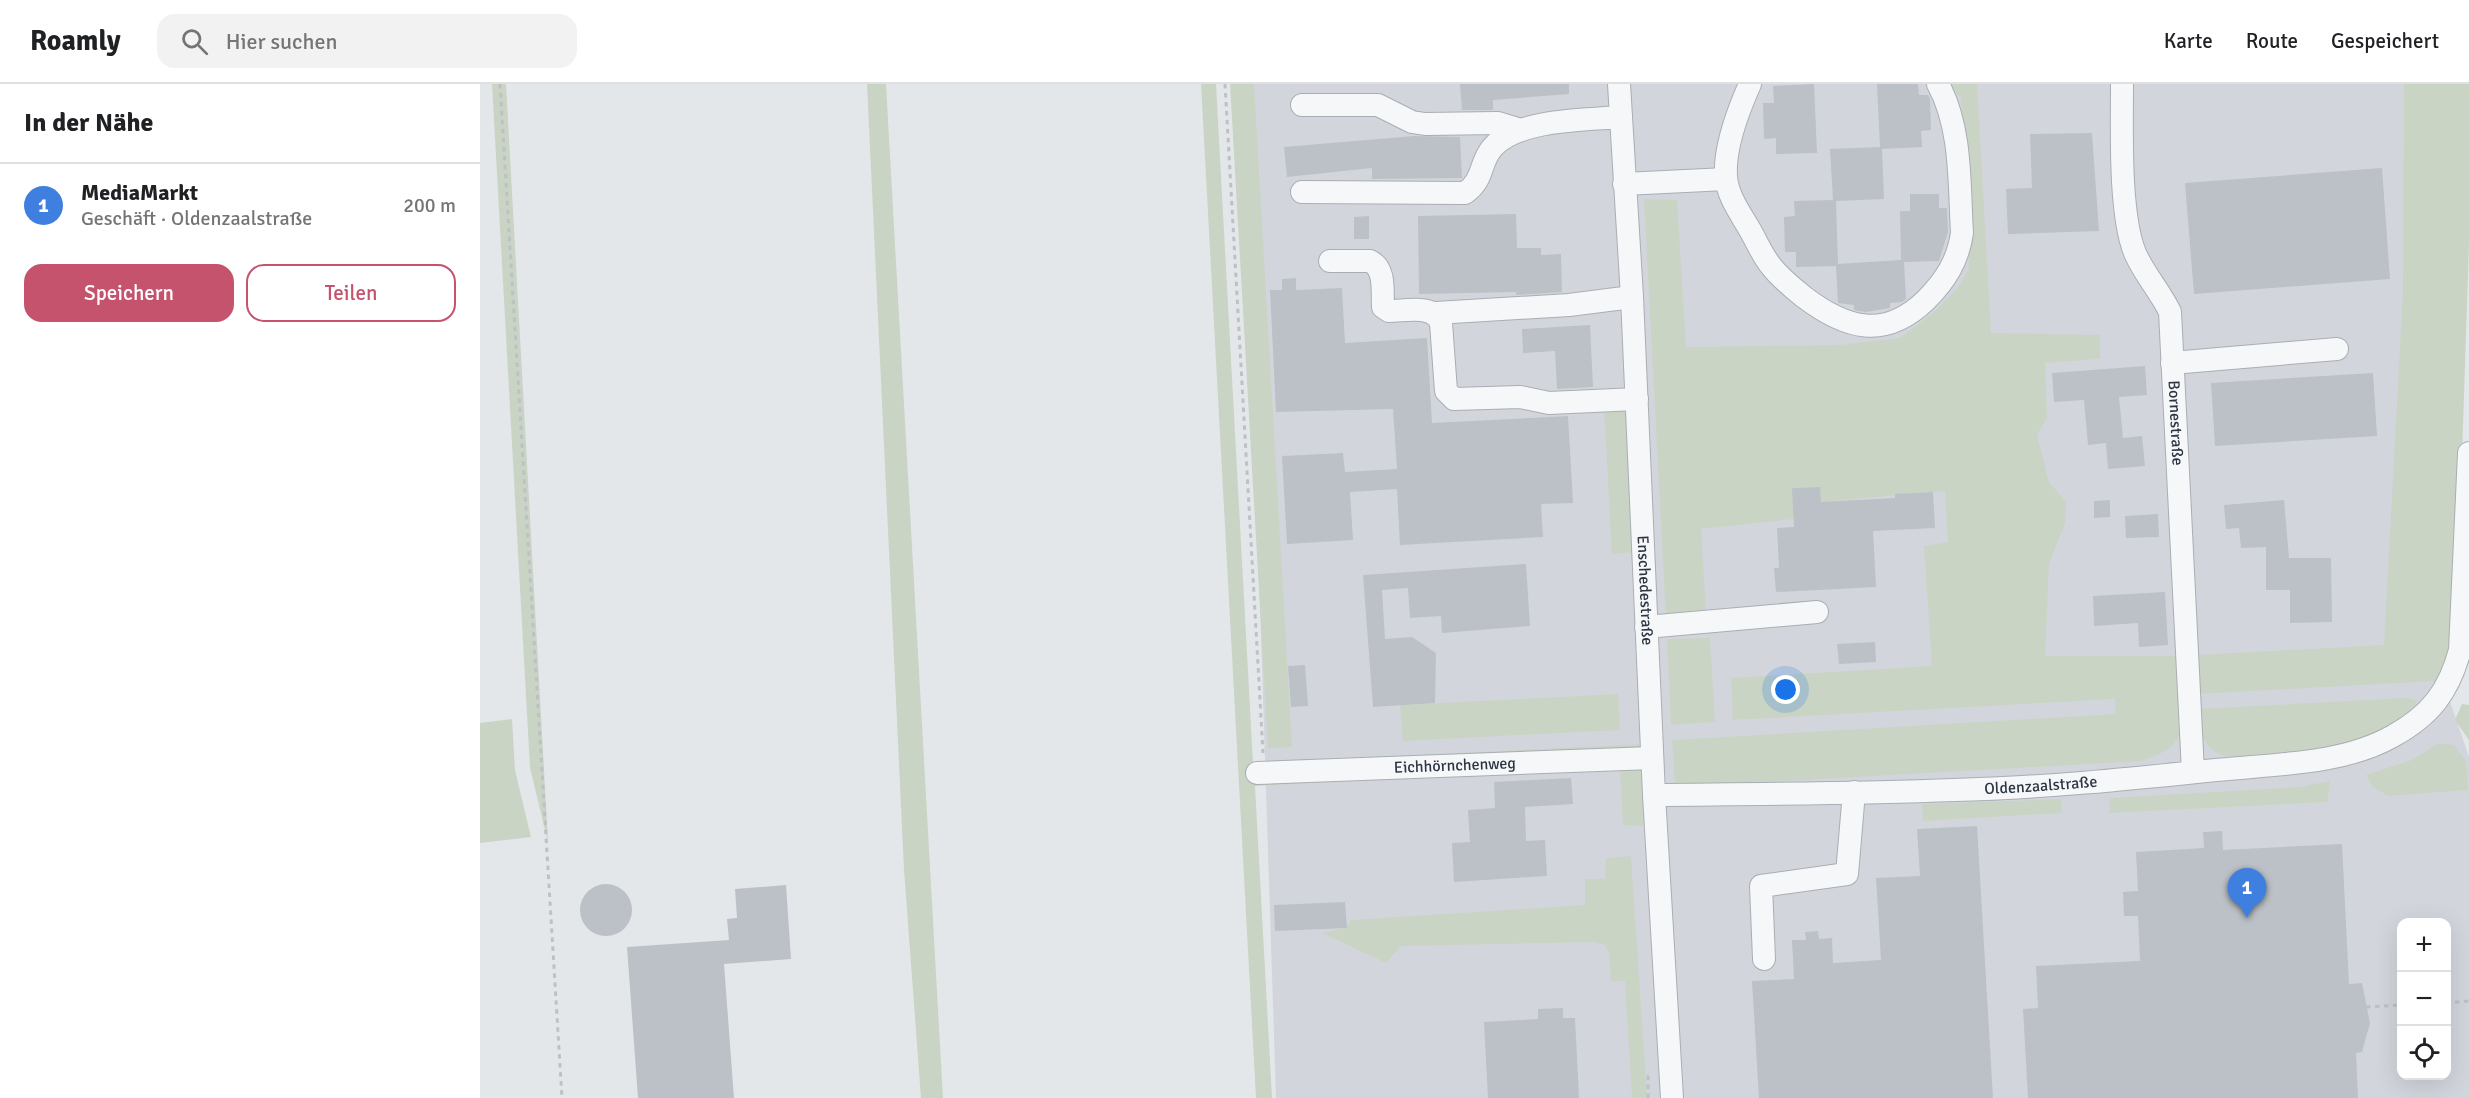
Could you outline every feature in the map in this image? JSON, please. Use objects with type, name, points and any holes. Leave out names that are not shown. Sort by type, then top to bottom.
[{"type":"street","name":"Enschedestraße","points":[[1619,84],[1637,399],[1652,758],[1672,1098]]},
{"type":"street","points":[[1750,84],[1725,162],[1726,179],[1731,196],[1770,265],[1785,282],[1835,319],[1852,325],[1897,322],[1915,310],[1942,284],[1952,268],[1961,241],[1952,120],[1947,101],[1938,84]]},
{"type":"street","name":"Bornestraße","points":[[2122,84],[2128,230],[2135,254],[2161,293],[2170,312],[2193,772]]},
{"type":"street","points":[[1302,105],[1378,105],[1412,122],[1425,124],[1498,123],[1521,130]]},
{"type":"street","points":[[1302,192],[1465,192],[1477,183],[1492,148],[1509,135],[1521,130],[1556,123],[1621,117]]},
{"type":"street","points":[[1624,184],[1726,179]]},
{"type":"street","points":[[1330,261],[1370,261],[1376,264],[1381,271],[1383,307],[1389,311],[1430,310],[1437,313],[1569,305],[1632,297]]},
{"type":"street","points":[[1437,313],[1441,322],[1446,391],[1454,399],[1520,397],[1557,403],[1637,399]]},
{"type":"street","points":[[2172,363],[2337,349]]},
{"type":"street","name":"Oldenzaalstraße","points":[[1654,795],[1955,790],[2193,772],[2296,762],[2354,752],[2393,736],[2419,719],[2445,692],[2453,677],[2460,650],[2469,453]]},
{"type":"street","points":[[1646,627],[1817,612]]},
{"type":"street","name":"Eichhörnchenweg","points":[[1261,773],[1652,758]]},
{"type":"street","points":[[1764,959],[1761,886],[1847,874],[1854,792]]},
{"type":"path","points":[[500,84],[562,1098]]},
{"type":"path","points":[[1226,84],[1261,773]]},
{"type":"path","points":[[2451,1002],[2469,1001]]},
{"type":"path","points":[[2366,1007],[2397,1005]]},
{"type":"shaded area","points":[[1243,84],[2429,84],[2442,678],[2469,757],[2469,1098],[1276,1098]]},
{"type":"green space","points":[[492,84],[506,84],[548,842],[530,768]]},
{"type":"green space","points":[[867,84],[886,84],[943,1098],[921,1098],[904,870]]},
{"type":"green space","points":[[1201,84],[1216,84],[1253,763],[1645,744],[1650,826],[1623,825],[1620,767],[1255,786],[1272,1098],[1256,1098]]},
{"type":"green space","points":[[1230,84],[1254,84],[1292,747],[1268,748]]},
{"type":"green space","points":[[1949,84],[1977,84],[1991,333],[2100,335],[2100,359],[2045,363],[2047,419],[2037,434],[2049,482],[2066,502],[2065,523],[2049,564],[2045,656],[2178,656],[2181,710],[2179,736],[2168,749],[2141,761],[1679,787],[1675,783],[1672,740],[2116,714],[2115,699],[1733,720],[1731,678],[1932,666],[1924,546],[1948,542],[1945,491],[1821,502],[1820,487],[1793,488],[1794,519],[1701,529],[1706,611],[1666,618],[1644,199],[1677,200],[1686,347],[1839,345],[1900,338],[1933,313],[1956,290],[1969,269],[1961,98]]},
{"type":"green space","points":[[2404,84],[2469,84],[2469,243],[2456,643],[2442,678],[2435,681],[2198,694],[2196,655],[2384,645],[2403,291]]},
{"type":"green space","points":[[1626,406],[1634,552],[1612,554],[1604,407]]},
{"type":"green space","points":[[1710,638],[1715,722],[1671,725],[1667,639]]},
{"type":"green space","points":[[1618,694],[1620,730],[1403,741],[1400,705]]},
{"type":"green space","points":[[2405,698],[2415,700],[2416,705],[2381,730],[2345,744],[2305,751],[2244,756],[2219,754],[2209,747],[2200,726],[2199,709]]},
{"type":"green space","points":[[2462,704],[2469,705],[2469,740],[2455,720]]},
{"type":"green space","points":[[512,719],[515,770],[531,837],[480,843],[480,723]]},
{"type":"green space","points":[[2439,743],[2454,745],[2466,761],[2468,790],[2388,796],[2373,787],[2366,775],[2412,760]]},
{"type":"green space","points":[[2330,781],[2327,802],[2109,813],[2110,798],[2299,787]]},
{"type":"green space","points":[[2061,799],[2062,813],[1923,821],[1922,804]]},
{"type":"green space","points":[[1631,856],[1647,1098],[1632,1098],[1625,981],[1611,981],[1609,952],[1605,945],[1593,942],[1401,946],[1386,963],[1322,933],[1346,928],[1351,920],[1585,905],[1585,879],[1605,879],[1606,858]]},
{"type":"building","points":[[1460,84],[1569,84],[1569,94],[1493,100],[1493,110],[1462,110]]},
{"type":"building","points":[[1814,84],[1817,153],[1776,154],[1776,138],[1764,139],[1763,103],[1774,103],[1773,86]]},
{"type":"building","points":[[1877,84],[1918,84],[1919,95],[1928,95],[1930,99],[1931,130],[1921,131],[1922,147],[1882,149],[1884,199],[1836,201],[1838,264],[1901,260],[1900,211],[1910,211],[1910,194],[1939,194],[1939,208],[1947,208],[1948,232],[1939,261],[1904,262],[1906,299],[1902,302],[1890,303],[1890,308],[1866,312],[1854,310],[1854,305],[1838,303],[1836,266],[1796,267],[1796,252],[1785,252],[1784,217],[1795,216],[1794,201],[1833,200],[1830,149],[1880,147]]},
{"type":"building","points":[[2092,133],[2099,231],[2008,234],[2006,189],[2032,188],[2030,134]]},
{"type":"building","points":[[1414,136],[1460,137],[1462,178],[1372,179],[1372,168],[1287,177],[1284,147]]},
{"type":"building","points":[[2382,168],[2390,279],[2194,294],[2185,183]]},
{"type":"building","points":[[1516,214],[1517,248],[1541,248],[1541,255],[1561,254],[1562,292],[1516,295],[1516,292],[1419,294],[1418,216]]},
{"type":"building","points":[[1369,216],[1369,239],[1354,239],[1354,217]]},
{"type":"building","points":[[1296,278],[1296,290],[1342,288],[1345,343],[1427,338],[1432,423],[1568,416],[1573,503],[1541,504],[1543,537],[1400,545],[1397,489],[1350,492],[1353,540],[1287,544],[1282,456],[1343,453],[1345,472],[1397,469],[1393,409],[1276,412],[1270,290],[1282,290],[1282,279]]},
{"type":"building","points":[[1590,325],[1593,387],[1557,389],[1555,351],[1523,353],[1522,329]]},
{"type":"building","points":[[2145,366],[2147,395],[2119,397],[2123,438],[2142,436],[2145,466],[2108,469],[2106,443],[2088,445],[2084,400],[2054,402],[2052,373]]},
{"type":"building","points":[[2373,373],[2377,436],[2215,446],[2211,383]]},
{"type":"building","points":[[1820,487],[1821,502],[1895,498],[1895,494],[1933,492],[1935,528],[1873,531],[1876,587],[1776,592],[1774,568],[1779,568],[1777,528],[1794,527],[1792,488]]},
{"type":"building","points":[[2110,500],[2110,517],[2094,518],[2094,501]]},
{"type":"building","points":[[2284,500],[2289,558],[2331,558],[2332,622],[2290,623],[2290,590],[2266,590],[2266,547],[2241,548],[2239,528],[2226,529],[2224,505]]},
{"type":"building","points":[[2158,514],[2159,537],[2126,538],[2125,516]]},
{"type":"building","points":[[1526,564],[1530,626],[1442,633],[1441,616],[1410,618],[1408,588],[1382,590],[1385,639],[1412,637],[1436,653],[1435,703],[1373,707],[1363,575]]},
{"type":"building","points":[[2165,592],[2168,645],[2139,647],[2138,623],[2094,626],[2093,596]]},
{"type":"building","points":[[1875,642],[1876,662],[1839,664],[1837,644]]},
{"type":"building","points":[[1305,665],[1308,706],[1291,707],[1288,666]]},
{"type":"building","points":[[1571,778],[1573,804],[1525,807],[1526,841],[1545,840],[1547,876],[1454,882],[1452,843],[1470,842],[1468,810],[1495,808],[1494,782]]},
{"type":"building","points":[[1977,826],[1993,1098],[1759,1098],[1752,981],[1794,979],[1792,940],[1806,940],[1805,932],[1818,931],[1819,939],[1832,938],[1833,963],[1881,960],[1876,878],[1920,876],[1917,829]]},
{"type":"building","points":[[2222,831],[2223,850],[2342,844],[2349,984],[2362,983],[2370,1023],[2362,1052],[2356,1053],[2358,1098],[2028,1098],[2023,1009],[2038,1008],[2036,966],[2140,961],[2138,916],[2124,916],[2123,892],[2138,891],[2136,852],[2204,848],[2203,832]]},
{"type":"building","points":[[601,884],[611,884],[625,891],[632,910],[625,929],[611,936],[601,936],[591,932],[584,925],[580,915],[580,905],[584,895],[591,888]]},
{"type":"building","points":[[786,885],[791,959],[724,964],[734,1098],[638,1098],[627,947],[729,940],[727,919],[737,918],[735,889]]},
{"type":"building","points":[[1345,902],[1347,928],[1275,931],[1274,905]]},
{"type":"building","points":[[1563,1008],[1563,1018],[1575,1018],[1579,1098],[1488,1098],[1484,1022],[1538,1019],[1538,1009]]},
{"type":"place","name":"MediaMarkt","points":[[2247,918]]}]
